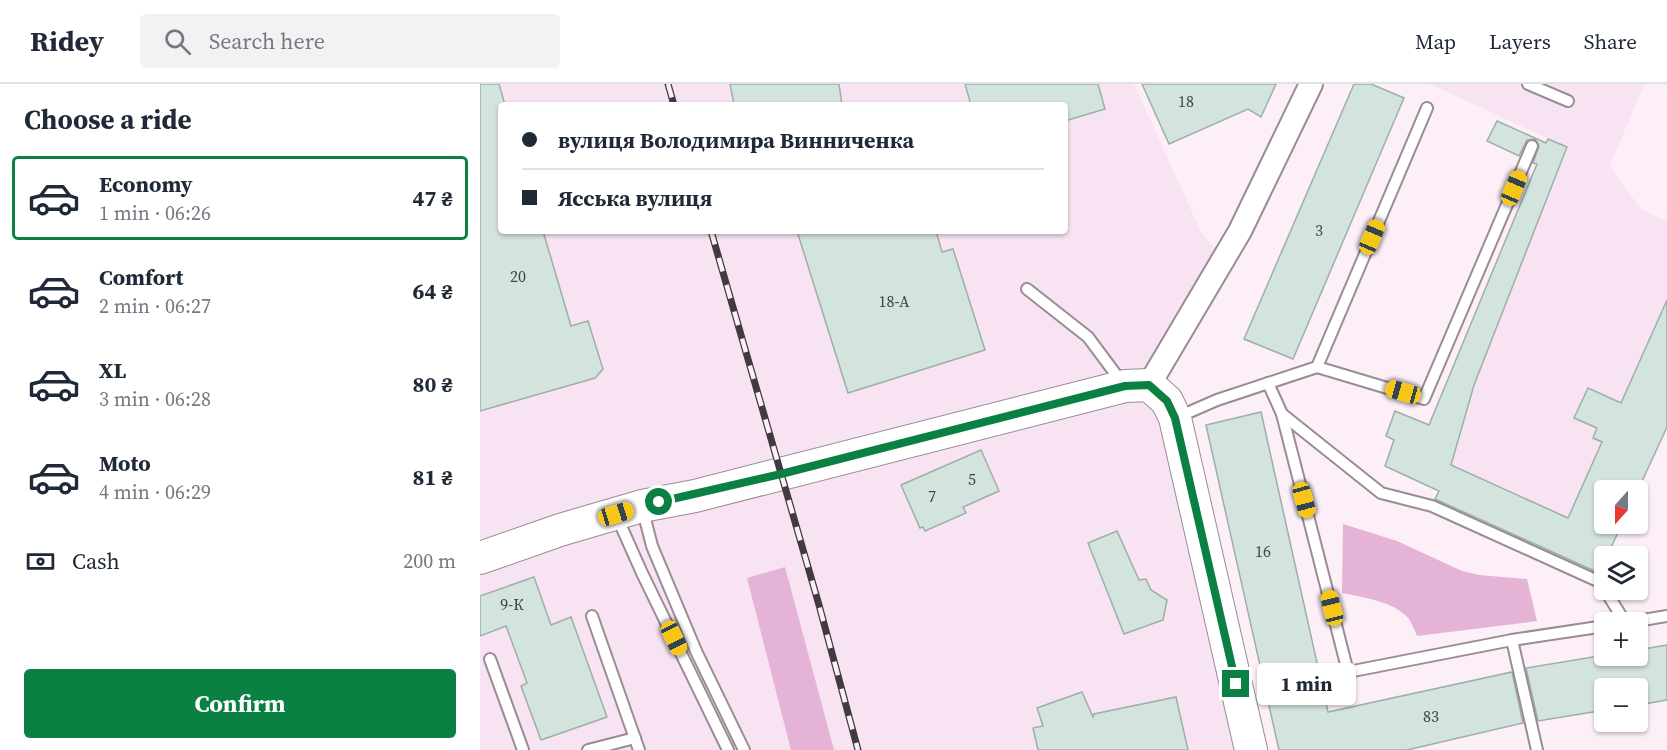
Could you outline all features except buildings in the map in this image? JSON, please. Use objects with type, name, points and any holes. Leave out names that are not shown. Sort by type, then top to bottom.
[{"type":"main road","points":[[480,558],[629,510],[727,488],[1137,386],[1167,401],[1175,418],[1251,750]]},
{"type":"street","points":[[1137,386],[1240,231],[1311,84]]},
{"type":"lane","points":[[1528,84],[1568,101]]},
{"type":"lane","points":[[1317,368],[1427,108]]},
{"type":"lane","points":[[1175,418],[1217,400],[1317,368],[1424,399],[1532,146]]},
{"type":"lane","points":[[1027,289],[1088,338],[1137,386]]},
{"type":"lane","points":[[1268,383],[1282,414],[1348,672],[1512,640],[1594,628]]},
{"type":"lane","points":[[1282,414],[1381,493],[1432,506],[1600,582],[1619,612]]},
{"type":"lane","points":[[629,510],[642,573],[728,750]]},
{"type":"lane","points":[[629,510],[652,546],[696,651],[744,750]]},
{"type":"lane","points":[[592,616],[639,750]]},
{"type":"lane","points":[[1648,619],[1667,616]]},
{"type":"lane","points":[[1512,640],[1538,750]]},
{"type":"lane","points":[[490,659],[523,750]]},
{"type":"lane","points":[[588,750],[635,738]]},
{"type":"shaded area","points":[[480,84],[1134,84],[1201,232],[1223,258],[1150,387],[1250,750],[480,750]]},
{"type":"shaded area","points":[[1430,84],[1644,84],[1610,166],[1640,208],[1667,222],[1667,427],[1643,480],[1594,480],[1594,534],[1617,534],[1612,546],[1594,546],[1594,574],[1434,503],[1451,465],[1474,385],[1567,147]]},
{"type":"shaded area","points":[[1343,524],[1397,541],[1462,571],[1479,575],[1527,579],[1537,621],[1417,636],[1409,619],[1396,608],[1378,601],[1342,593]]},
{"type":"shaded area","points":[[785,567],[834,750],[791,750],[747,578]]},
{"type":"railway","points":[[668,84],[673,102]]},
{"type":"railway","points":[[712,234],[819,605],[858,750]]},
{"type":"route","points":[[659,502],[695,496],[1125,386],[1149,385],[1167,401],[1175,418],[1236,684]]}]
